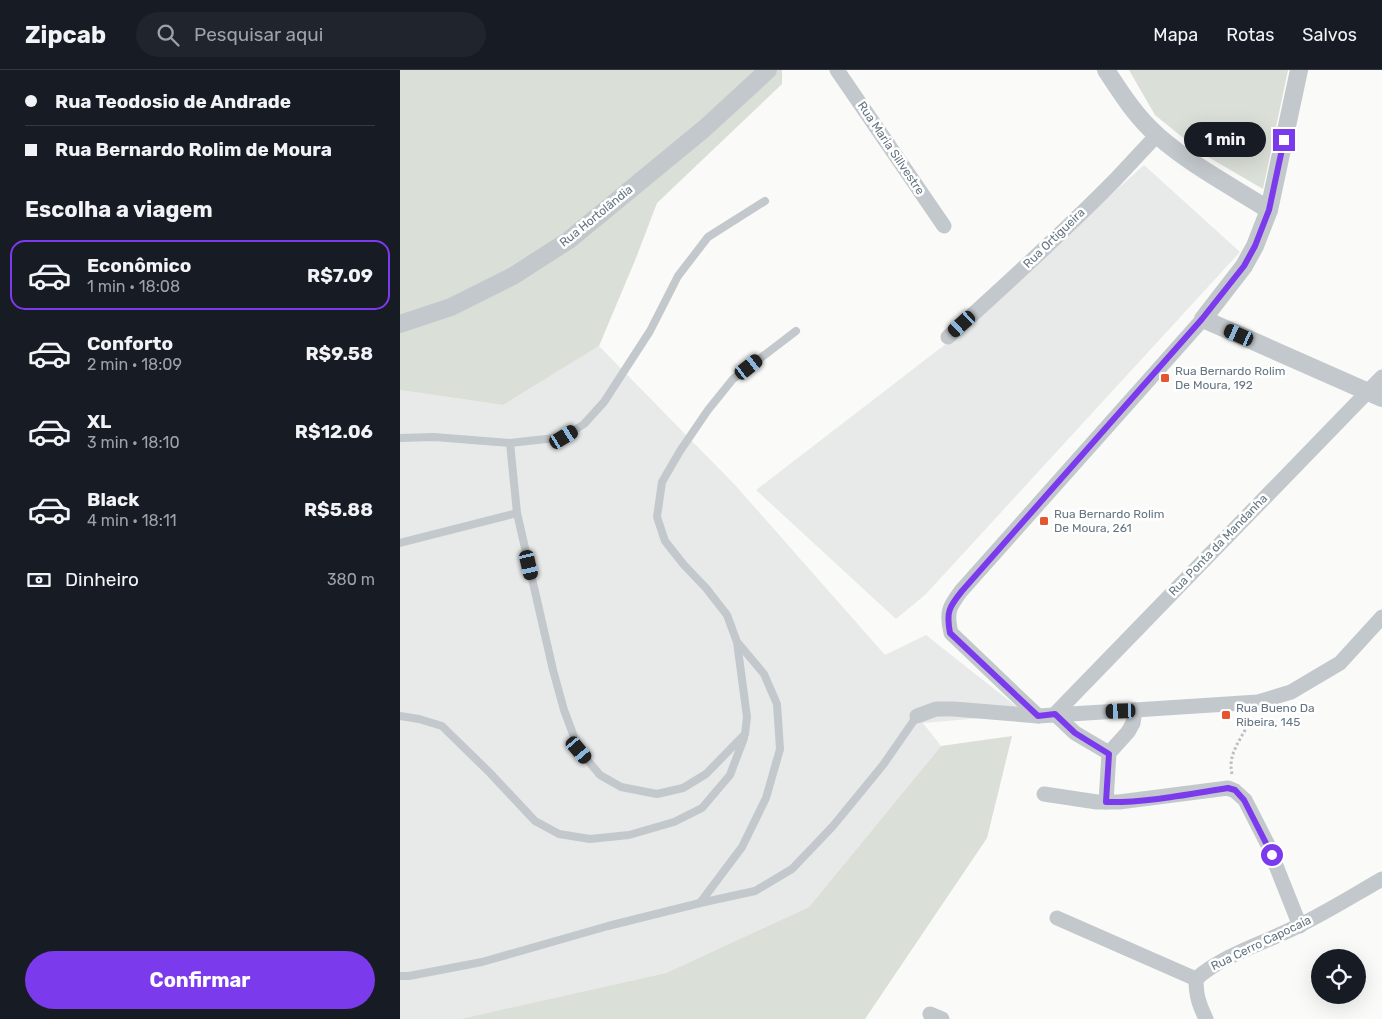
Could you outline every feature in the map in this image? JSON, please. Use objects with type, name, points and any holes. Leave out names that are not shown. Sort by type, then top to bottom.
[{"type":"street","name":"Rua Hortolãndia","points":[[400,324],[451,306],[513,276],[569,240],[705,128],[768,70]]},
{"type":"street","name":"Rua Maria Sillvestre","points":[[837,70],[944,226]]},
{"type":"street","points":[[1106,70],[1125,100],[1156,135],[1197,165],[1269,210]]},
{"type":"street","points":[[1038,716],[950,633],[948,619],[951,604],[1202,319],[1244,266],[1255,246],[1269,210],[1299,70]]},
{"type":"street","name":"Rua Ortigueira","points":[[948,337],[1092,203],[1156,135]]},
{"type":"street","points":[[1202,319],[1374,395]]},
{"type":"street","name":"Rua Ponta da Mandanha","points":[[1055,714],[1374,395],[1382,377]]},
{"type":"street","points":[[917,716],[936,710],[954,709],[1038,716],[1258,702],[1291,692],[1340,663],[1382,617]]},
{"type":"street","points":[[1106,802],[1109,754],[1128,732],[1133,723],[1135,710]]},
{"type":"street","points":[[1055,714],[1075,733],[1109,754]]},
{"type":"street","points":[[1044,794],[1118,802],[1228,788],[1235,790],[1244,800],[1267,843],[1300,926]]},
{"type":"street","name":"Rua Cerro Capocaia","points":[[1196,979],[1224,960],[1300,926],[1382,879]]},
{"type":"street","points":[[1057,918],[1196,979],[1198,1002],[1206,1019]]},
{"type":"lane","points":[[400,438],[434,436],[510,443],[564,437],[584,424],[604,402],[650,331],[678,276],[708,237],[765,201]]},
{"type":"lane","points":[[400,716],[420,718],[442,726],[535,821],[559,834],[590,839],[628,835],[674,822],[702,808],[730,775],[745,734],[747,717],[737,642],[727,615],[665,541],[657,518],[662,482],[680,451],[708,410],[733,379],[796,331]]},
{"type":"lane","points":[[510,443],[517,513],[553,670],[564,710],[579,750],[600,775],[622,786],[657,794],[683,788],[706,774],[745,734]]},
{"type":"lane","points":[[400,543],[517,513]]},
{"type":"lane","points":[[700,903],[742,847],[766,798],[780,749],[777,704],[764,674],[737,642]]},
{"type":"lane","points":[[400,976],[410,976],[482,962],[608,926],[755,891],[792,869],[833,826],[883,765],[917,716]]},
{"type":"path","points":[[1235,790],[1229,764],[1234,748],[1245,732],[1258,702]]},
{"type":"shaded area","points":[[400,70],[782,70],[782,84],[657,203],[599,346],[503,405],[400,390]]},
{"type":"shaded area","points":[[1129,70],[1288,70],[1263,189],[1203,154],[1155,115]]},
{"type":"shaded area","points":[[1144,165],[1240,252],[926,594],[896,619],[756,490],[947,343]]},
{"type":"shaded area","points":[[599,346],[735,485],[885,655],[926,635],[1026,714],[923,723],[941,746],[809,907],[666,973],[460,1019],[400,1019],[400,390],[503,405]]},
{"type":"shaded area","points":[[1012,736],[987,838],[865,1019],[460,1019],[666,973],[809,907],[941,746]]},
{"type":"place","name":"Rua Bernardo Rolim De Moura, 192","points":[[1165,378]]},
{"type":"place","name":"Rua Bernardo Rolim De Moura, 261","points":[[1044,521]]},
{"type":"place","name":"Rua Bueno Da Ribeira, 145","points":[[1226,715]]},
{"type":"route","points":[[1272,855],[1244,800],[1235,790],[1228,788],[1106,802],[1109,754],[1075,733],[1055,714],[1038,716],[950,633],[948,619],[951,604],[1202,319],[1244,266],[1255,246],[1269,210],[1284,140]]}]
